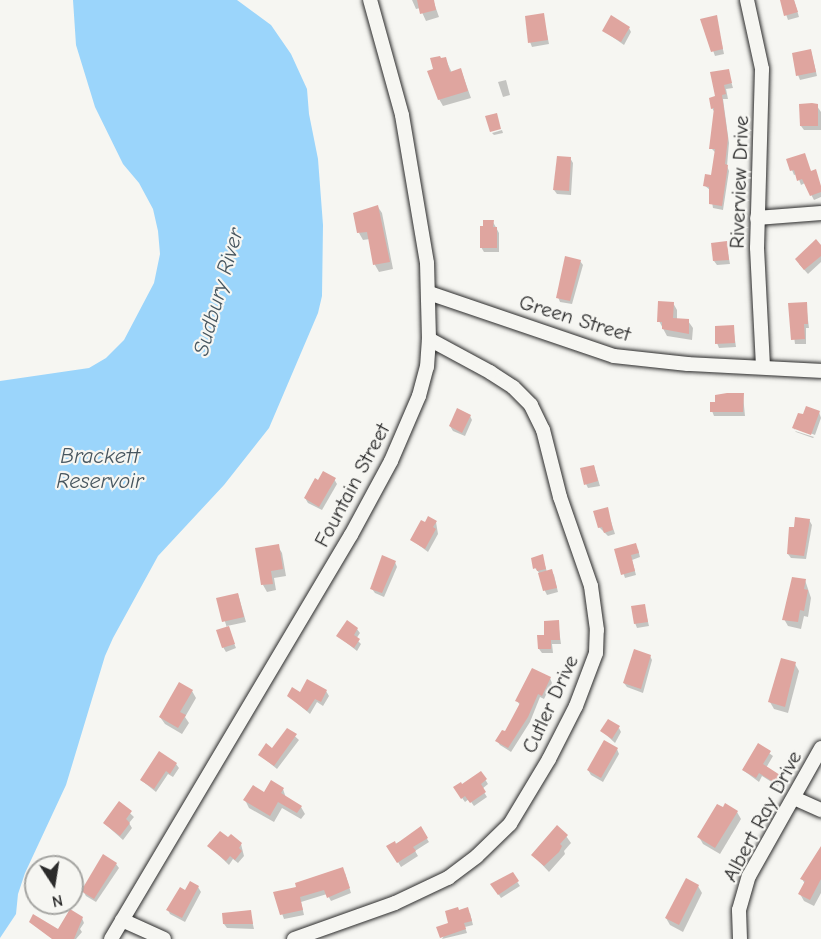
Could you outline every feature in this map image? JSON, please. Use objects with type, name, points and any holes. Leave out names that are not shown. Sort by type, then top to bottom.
[{"type":"street","name":"Fountain Street","points":[[111,939],[351,535],[391,461],[419,396],[427,367],[429,293],[427,263],[402,115],[369,0]]},
{"type":"street","name":"Riverview Drive","points":[[747,0],[762,69],[757,218],[763,366]]},
{"type":"street","points":[[757,218],[821,213]]},
{"type":"street","name":"Green Street","points":[[429,293],[614,356],[688,364],[763,366],[821,371]]},
{"type":"street","name":"Cutler Drive","points":[[294,939],[395,903],[448,878],[477,856],[510,824],[549,759],[576,706],[596,653],[597,630],[591,586],[560,497],[543,430],[531,405],[513,387],[490,372],[429,339]]},
{"type":"street","name":"Albert Ray Drive","points":[[740,939],[739,910],[749,876],[821,748]]},
{"type":"street","points":[[794,798],[821,810]]},
{"type":"street","points":[[122,920],[164,939]]},
{"type":"water","name":"Brackett Reservoir","points":[[73,0],[237,0],[271,25],[291,54],[307,89],[309,114],[318,159],[323,225],[322,296],[318,313],[269,428],[224,485],[158,556],[113,638],[105,656],[66,785],[33,855],[24,855],[24,876],[18,894],[16,914],[0,938],[0,381],[89,368],[106,358],[124,340],[154,283],[160,254],[153,209],[139,183],[123,164],[95,107],[76,45]]},
{"type":"building","points":[[417,0],[434,0],[436,10],[420,14]]},
{"type":"building","points":[[780,0],[794,0],[798,12],[784,16]]},
{"type":"building","points":[[544,13],[548,40],[528,43],[525,16]]},
{"type":"building","points":[[611,15],[630,27],[621,42],[602,31]]},
{"type":"building","points":[[717,15],[723,49],[711,52],[700,19]]},
{"type":"building","points":[[811,49],[816,72],[796,76],[792,53]]},
{"type":"building","points":[[440,56],[441,58],[446,57],[450,72],[461,68],[468,91],[438,100],[427,71],[433,69],[430,58]]},
{"type":"building","points":[[729,69],[732,83],[724,85],[726,94],[722,95],[728,138],[725,164],[728,165],[722,206],[709,204],[709,187],[703,186],[705,174],[711,175],[715,149],[709,149],[714,108],[711,109],[709,98],[715,96],[710,72]]},
{"type":"building","points":[[799,104],[818,104],[818,126],[800,126]]},
{"type":"building","points":[[497,113],[501,129],[490,132],[485,116]]},
{"type":"building","points":[[805,153],[811,171],[816,169],[821,186],[821,192],[810,196],[802,179],[797,181],[794,170],[790,171],[786,159]]},
{"type":"building","points":[[557,156],[571,157],[569,191],[553,190]]},
{"type":"building","points":[[378,205],[390,262],[373,265],[367,232],[357,233],[353,213]]},
{"type":"building","points":[[483,220],[494,220],[493,227],[497,227],[497,248],[480,248],[480,226],[483,226]]},
{"type":"building","points":[[816,239],[821,245],[821,256],[804,270],[795,259]]},
{"type":"building","points":[[727,241],[729,260],[713,261],[711,243]]},
{"type":"building","points":[[565,256],[581,260],[570,301],[556,298]]},
{"type":"building","points":[[658,301],[674,302],[673,318],[689,319],[689,334],[662,329],[662,322],[657,322]]},
{"type":"building","points":[[807,302],[808,324],[804,324],[805,339],[791,340],[788,303]]},
{"type":"building","points":[[734,325],[735,343],[715,344],[715,326]]},
{"type":"building","points":[[744,393],[743,412],[710,412],[710,402],[715,402],[715,395]]},
{"type":"building","points":[[806,406],[820,411],[811,435],[792,428],[798,413],[803,414]]},
{"type":"building","points":[[457,408],[471,415],[462,433],[449,426]]},
{"type":"building","points":[[594,465],[598,481],[584,485],[580,468]]},
{"type":"building","points":[[323,471],[336,478],[319,507],[304,498],[315,478],[318,480]]},
{"type":"building","points":[[608,507],[613,530],[604,533],[602,527],[598,528],[593,511]]},
{"type":"building","points":[[428,516],[437,521],[433,527],[436,529],[425,549],[410,540],[421,520],[425,522]]},
{"type":"building","points":[[795,517],[810,519],[804,556],[787,554],[789,527],[794,527]]},
{"type":"building","points":[[636,543],[639,553],[631,555],[635,571],[621,575],[614,549]]},
{"type":"building","points":[[279,544],[283,569],[271,571],[273,584],[261,585],[255,548]]},
{"type":"building","points":[[543,554],[546,569],[537,571],[536,568],[533,569],[531,558]]},
{"type":"building","points":[[382,555],[396,561],[382,593],[370,589]]},
{"type":"building","points":[[552,569],[557,588],[543,591],[538,573]]},
{"type":"building","points":[[792,577],[806,579],[804,589],[808,590],[804,611],[800,610],[798,622],[782,620]]},
{"type":"building","points":[[238,593],[244,617],[222,622],[216,598]]},
{"type":"building","points":[[645,604],[648,622],[634,624],[631,606]]},
{"type":"building","points":[[347,620],[358,628],[354,635],[360,639],[354,648],[336,636]]},
{"type":"building","points":[[559,620],[560,640],[551,640],[551,649],[538,649],[537,635],[544,635],[544,621]]},
{"type":"building","points":[[229,626],[235,644],[222,648],[216,630]]},
{"type":"building","points":[[634,649],[651,655],[641,689],[623,683]]},
{"type":"building","points":[[781,658],[796,662],[785,707],[768,702]]},
{"type":"building","points":[[532,668],[551,677],[542,696],[538,694],[528,717],[508,748],[495,741],[502,730],[505,731],[520,703],[515,701]]},
{"type":"building","points":[[307,679],[327,690],[321,702],[315,699],[307,711],[287,696],[292,687],[300,692]]},
{"type":"building","points":[[179,682],[193,690],[180,712],[186,715],[178,728],[159,717]]},
{"type":"building","points":[[608,719],[620,726],[612,739],[600,731]]},
{"type":"building","points":[[287,728],[297,734],[274,766],[258,755],[266,743],[272,748]]},
{"type":"building","points":[[604,740],[618,748],[601,778],[587,770]]},
{"type":"building","points":[[758,743],[771,751],[763,764],[780,775],[775,783],[759,773],[756,778],[742,770]]},
{"type":"building","points":[[159,751],[177,763],[170,774],[166,771],[154,789],[140,780]]},
{"type":"building","points":[[481,771],[487,779],[481,784],[486,792],[470,803],[465,796],[461,799],[453,787],[461,782],[462,784]]},
{"type":"building","points":[[271,780],[284,788],[281,793],[302,806],[297,813],[278,802],[270,816],[243,800],[253,785],[264,792]]},
{"type":"building","points":[[119,801],[132,811],[126,819],[130,823],[120,836],[103,823]]},
{"type":"building","points":[[725,803],[738,811],[715,848],[697,837],[717,804],[723,807]]},
{"type":"building","points":[[557,825],[568,835],[560,844],[562,846],[559,852],[544,866],[531,855]]},
{"type":"building","points":[[421,826],[428,838],[413,847],[416,851],[397,863],[386,846],[395,841],[396,844]]},
{"type":"building","points":[[220,831],[228,837],[231,834],[242,843],[239,848],[242,851],[235,860],[230,856],[226,861],[207,846]]},
{"type":"building","points":[[821,846],[821,879],[810,900],[798,894],[805,881],[800,879]]},
{"type":"building","points":[[103,854],[117,863],[94,899],[84,893],[84,886]]},
{"type":"building","points":[[343,867],[350,888],[327,898],[324,890],[300,897],[303,910],[280,915],[273,892],[296,887],[295,883]]},
{"type":"building","points":[[513,872],[519,881],[498,895],[490,884]]},
{"type":"building","points":[[686,878],[699,885],[679,925],[665,918]]},
{"type":"building","points":[[190,881],[199,886],[182,918],[166,910],[180,887],[185,890]]},
{"type":"building","points":[[458,907],[459,910],[468,907],[472,921],[464,923],[466,929],[440,938],[436,927],[448,923],[445,911]]},
{"type":"building","points":[[251,910],[253,924],[223,924],[222,913]]},
{"type":"building","points":[[35,915],[58,929],[66,915],[83,917],[74,939],[52,939],[29,922]]},
{"type":"water label","name":"Sudbury River","points":[[219,292]]}]
